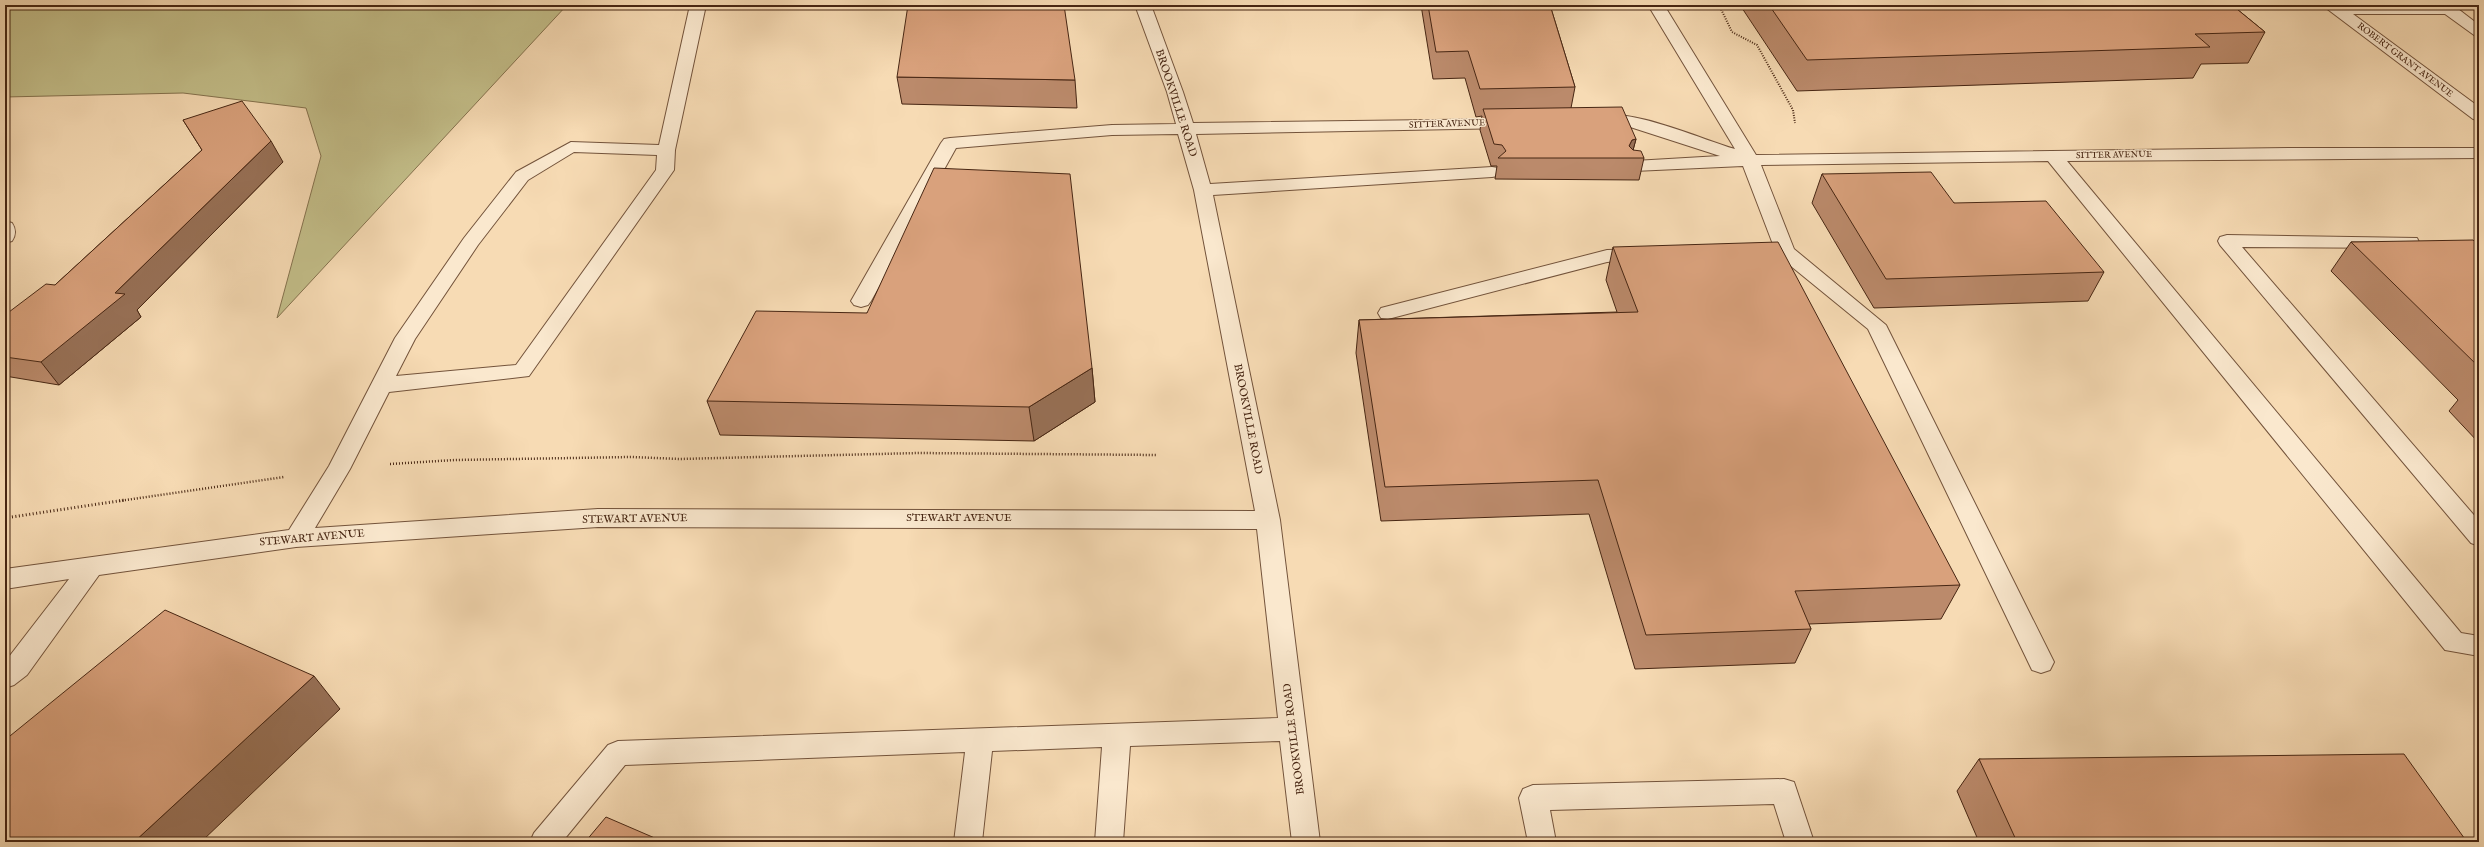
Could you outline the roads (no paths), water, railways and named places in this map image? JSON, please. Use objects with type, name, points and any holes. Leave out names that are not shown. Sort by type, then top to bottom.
[{"type":"street","points":[[382,385],[522,371],[665,170],[666,150],[698,5]]},
{"type":"street","name":"BROOKVILLE ROAD","points":[[1143,5],[1186,129],[1203,190],[1268,520],[1306,842]]},
{"type":"street","points":[[1656,5],[1750,160],[1786,252],[1876,324],[2041,662]]},
{"type":"street","points":[[2334,8],[2445,7],[2479,32]]},
{"type":"street","name":"ROBERT GRANT AVENUE","points":[[2334,8],[2479,115]]},
{"type":"street","name":"SITTER AVENUE","points":[[1579,121],[1625,120],[1750,160]]},
{"type":"street","name":"SITTER AVENUE","points":[[861,301],[950,143],[1112,130],[1525,122]]},
{"type":"street","points":[[296,538],[339,469],[404,338],[471,242],[522,176],[571,147],[666,150]]},
{"type":"street","name":"SITTER AVENUE","points":[[1634,166],[1750,160],[2288,153],[2479,153]]},
{"type":"street","points":[[2053,156],[2454,643],[2479,646]]},
{"type":"street","points":[[1203,190],[1492,172]]},
{"type":"street","points":[[5,227],[5,237]]},
{"type":"street","points":[[2432,242],[2227,240],[2479,537]]},
{"type":"street","points":[[1732,253],[1786,252]]},
{"type":"street","points":[[1388,313],[1607,256],[1662,254]]},
{"type":"street","name":"STEWART AVENUE","points":[[5,579],[93,565],[296,538],[598,518],[1268,520]]},
{"type":"street","points":[[5,677],[18,666],[93,565]]},
{"type":"street","points":[[544,842],[618,753],[1117,734],[1293,729]]},
{"type":"street","points":[[1109,842],[1117,734]]},
{"type":"street","points":[[968,842],[980,739]]},
{"type":"street","points":[[1542,842],[1533,798],[1784,791],[1800,842]]}]
